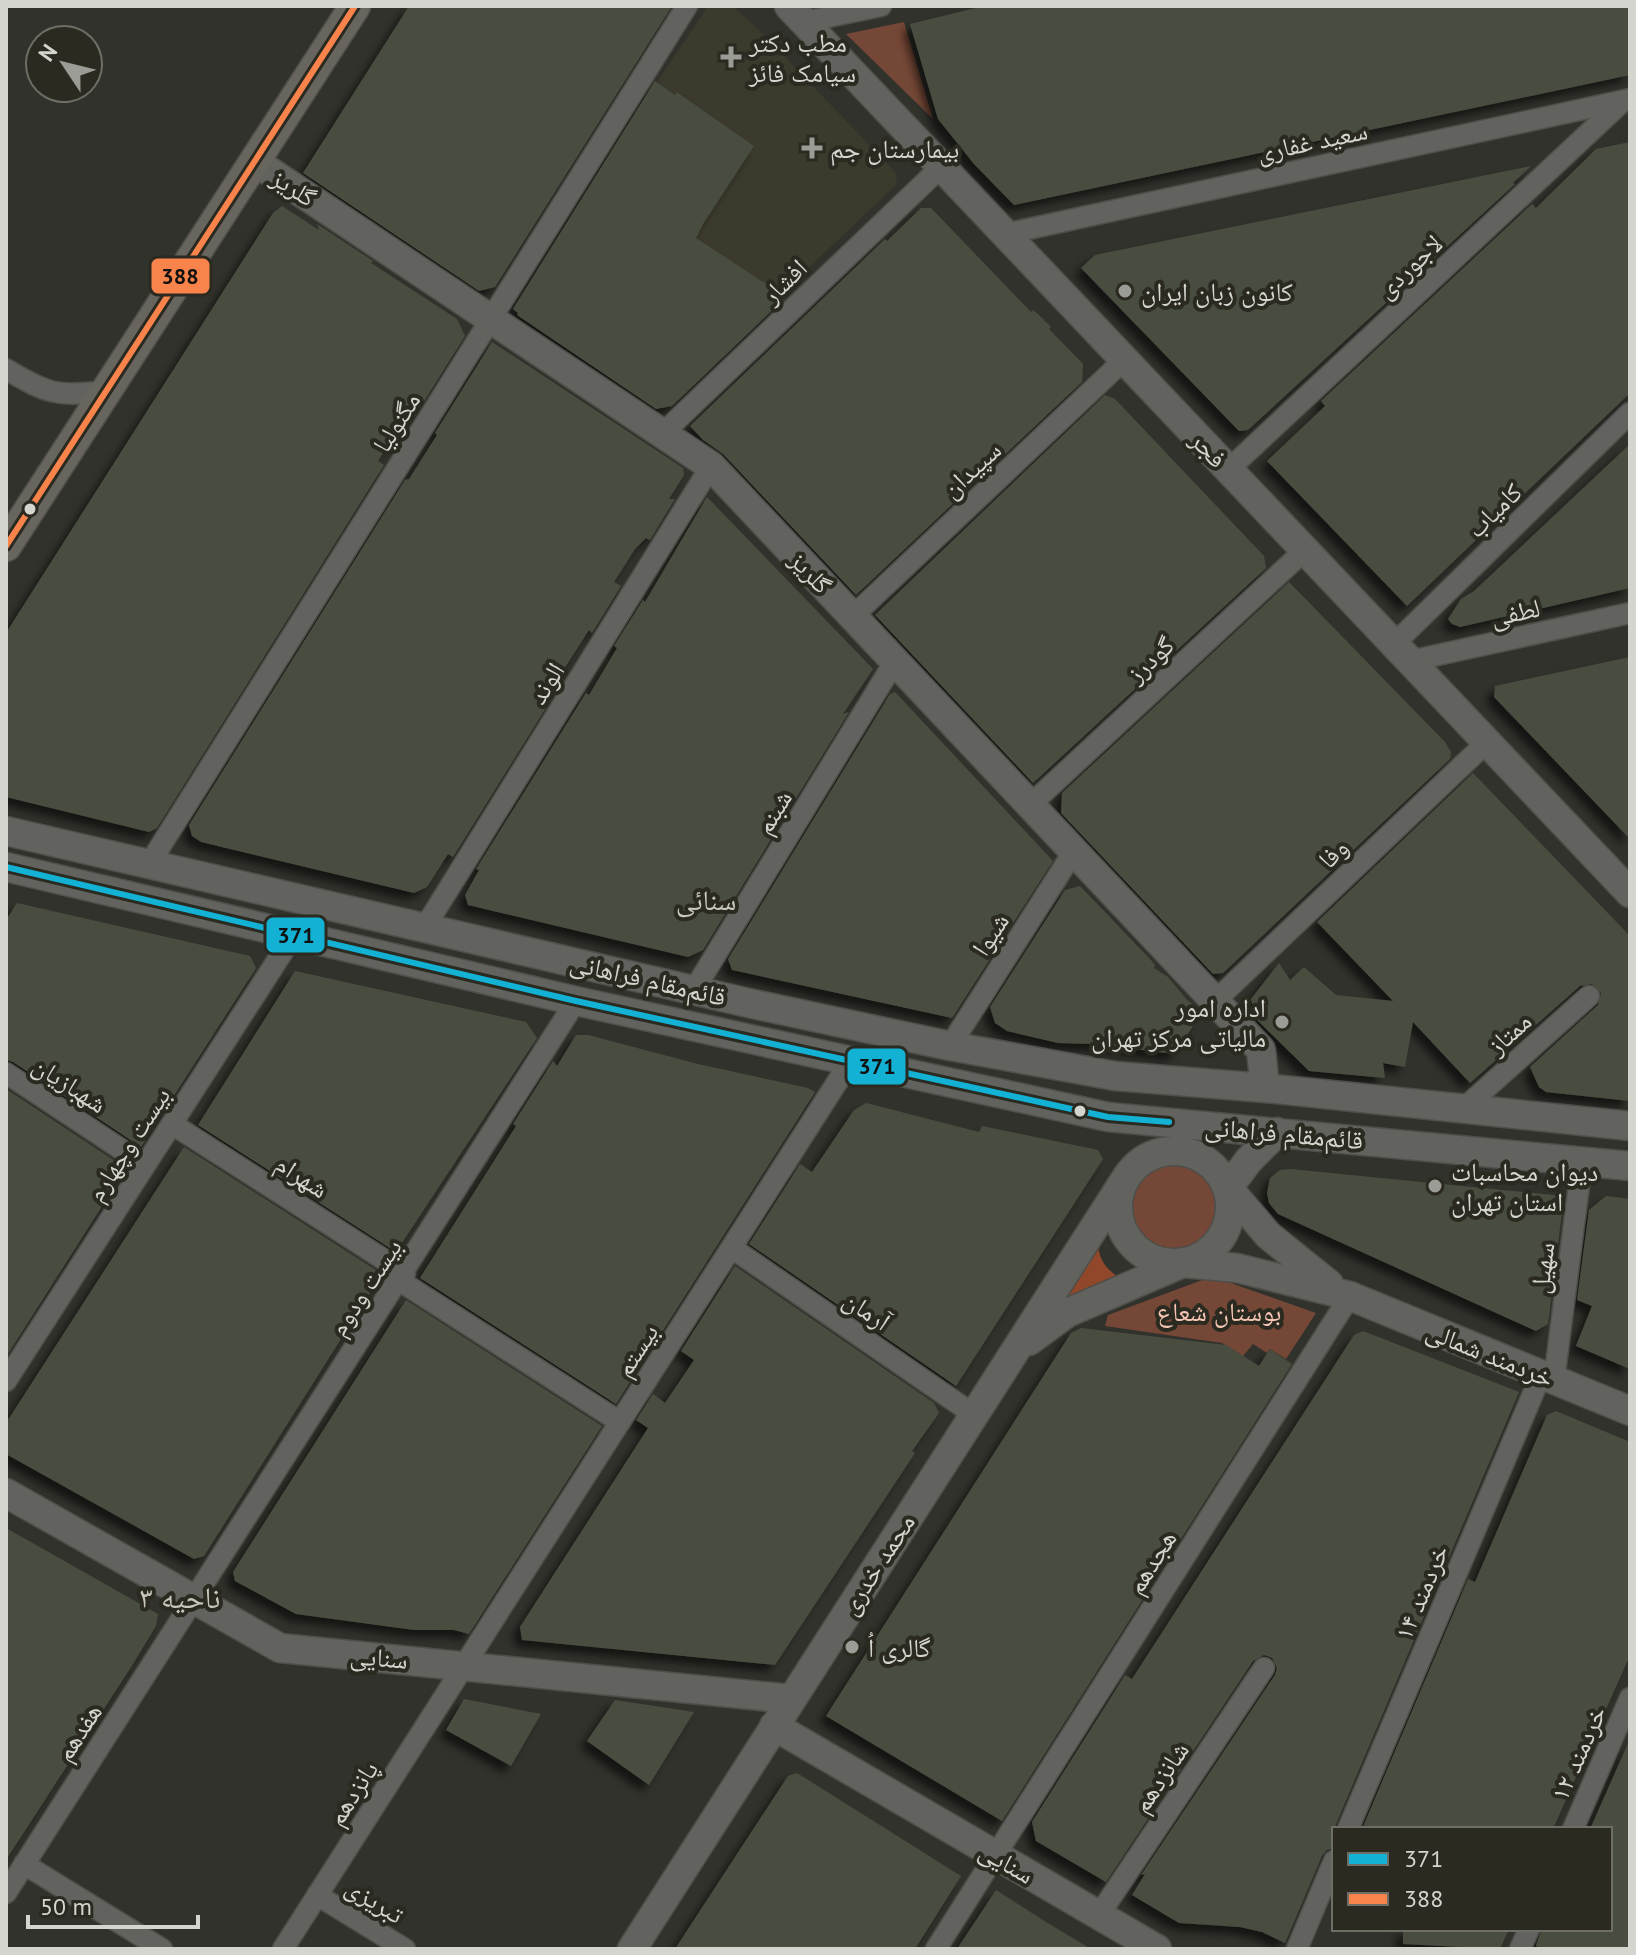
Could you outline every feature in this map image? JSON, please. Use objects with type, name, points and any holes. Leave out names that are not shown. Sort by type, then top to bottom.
[{"type":"main road","points":[[6,546],[355,6]]},
{"type":"street","name":"مگنولیا","points":[[148,866],[687,6]]},
{"type":"street","points":[[797,14],[881,6]]},
{"type":"street","name":"فجر","points":[[797,14],[1487,742],[1626,880]]},
{"type":"street","name":"سعید غفاری","points":[[1005,234],[1627,100]]},
{"type":"street","name":"لاجوردی","points":[[1228,470],[1627,100]]},
{"type":"street","name":"گلریز","points":[[254,161],[711,466],[1261,1050],[1265,1088]]},
{"type":"street","name":"افشار","points":[[663,433],[941,167]]},
{"type":"street","name":"سپیدان","points":[[853,616],[1124,360]]},
{"type":"street","points":[[6,369],[37,388],[55,394],[106,391]]},
{"type":"street","name":"کامیاب","points":[[1402,652],[1630,413]]},
{"type":"street","name":"الوند","points":[[425,927],[711,466]]},
{"type":"street","name":"گودرز","points":[[1030,805],[1305,550]]},
{"type":"street","name":"لطفی","points":[[1402,652],[1630,613]]},
{"type":"street","name":"شبنم","points":[[694,990],[895,661]]},
{"type":"street","name":"وفا","points":[[1215,1001],[1487,742]]},
{"type":"street","name":"قائم‌مقام فراهانی","points":[[6,831],[694,990],[950,1046],[1115,1076],[1265,1088],[1630,1126]]},
{"type":"street","name":"شیوا","points":[[950,1046],[1074,851]]},
{"type":"street","name":"قائم‌مقام فراهانی","points":[[9,872],[576,1001],[1108,1117],[1630,1166]]},
{"type":"street","name":"بیست وچهارم","points":[[6,1381],[293,936]]},
{"type":"street","name":"ممتاز","points":[[1463,1109],[1589,996]]},
{"type":"street","name":"بیست ودوم","points":[[194,1599],[576,1001]]},
{"type":"street","name":"بیستم","points":[[464,1665],[850,1062]]},
{"type":"street","name":"شهبازیان","points":[[6,1073],[145,1165]]},
{"type":"street","points":[[1169,1122],[1178,1081]]},
{"type":"street","name":"محمد خدری","points":[[632,1949],[1010,1357],[1130,1173],[1169,1122]]},
{"type":"street","name":"شهرام","points":[[172,1124],[620,1422]]},
{"type":"street","points":[[1228,1188],[1249,1160],[1277,1132]]},
{"type":"street","points":[[1010,1357],[1067,1313],[1199,1258],[1223,1236],[1231,1204],[1228,1188],[1220,1174],[1196,1155],[1165,1151],[1150,1156],[1130,1173],[1119,1198],[1118,1215],[1123,1232],[1134,1247],[1157,1260],[1183,1263]]},
{"type":"street","name":"سهیل","points":[[1548,1377],[1582,1162]]},
{"type":"street","name":"خردمند شمالی","points":[[1228,1188],[1255,1224],[1274,1241],[1323,1280],[1350,1296]]},
{"type":"street","name":"آرمان","points":[[732,1248],[973,1414]]},
{"type":"street","name":"خردمند شمالی","points":[[1183,1263],[1262,1273],[1350,1296],[1630,1411]]},
{"type":"street","name":"هجدهم","points":[[936,1949],[1350,1296]]},
{"type":"street","name":"خردمند ۱۴","points":[[1349,1827],[1548,1377]]},
{"type":"street","name":"سنایی","points":[[6,1493],[280,1648],[791,1699]]},
{"type":"street","name":"هفدهم","points":[[6,1893],[194,1599]]},
{"type":"street","name":"پانزدهم","points":[[283,1949],[464,1665]]},
{"type":"street","name":"شانزدهم","points":[[1099,1915],[1264,1668]]},
{"type":"street","name":"خردمند ۱۲","points":[[1574,1827],[1630,1698]]},
{"type":"street","name":"سنایی","points":[[774,1726],[1157,1949]]},
{"type":"street","points":[[24,1864],[162,1949]]},
{"type":"street","points":[[1297,1949],[1332,1866]]},
{"type":"street","name":"تبریزی","points":[[317,1895],[405,1949]]},
{"type":"shaded area","name":"بیمارستان جم","points":[[708,6],[733,6],[897,174],[896,185],[781,294],[694,237],[754,146],[678,92],[675,95],[657,82]]},
{"type":"shaded area","points":[[1096,1229],[1102,1260],[1110,1271],[1125,1282],[1043,1313]]},
{"type":"green space","points":[[904,22],[933,119],[846,34]]},
{"type":"green space","points":[[1172,1165],[1189,1168],[1204,1178],[1214,1193],[1217,1210],[1214,1227],[1204,1242],[1189,1252],[1172,1255],[1155,1252],[1140,1242],[1130,1227],[1127,1210],[1130,1193],[1140,1178],[1155,1168]]},
{"type":"green space","name":"بوستان شعاع","points":[[1205,1279],[1225,1281],[1316,1313],[1286,1359],[1270,1349],[1267,1353],[1253,1344],[1243,1356],[1222,1343],[1105,1326],[1108,1315]]},
{"type":"building","points":[[409,6],[672,6],[495,287],[479,291],[303,173]]},
{"type":"building","points":[[984,6],[1630,6],[1630,75],[1014,205],[974,164],[938,119],[910,24]]},
{"type":"building","points":[[655,81],[675,95],[677,92],[754,146],[696,238],[786,297],[672,406],[656,409],[517,315],[513,309]]},
{"type":"building","points":[[1630,142],[1630,393],[1407,606],[1267,461],[1325,406],[1321,401],[1532,204],[1536,208],[1596,149]]},
{"type":"building","points":[[1531,166],[1248,430],[1239,431],[1081,268],[1095,255]]},
{"type":"building","points":[[282,206],[319,230],[317,224],[457,319],[465,336],[413,419],[407,416],[378,461],[384,465],[157,828],[149,832],[6,797],[6,633],[273,213]]},
{"type":"building","points":[[921,208],[931,208],[1031,312],[1033,310],[1051,327],[1049,329],[1083,364],[1082,382],[856,595],[723,454],[690,426]]},
{"type":"building","points":[[492,342],[683,468],[684,475],[669,499],[675,499],[650,540],[646,538],[635,549],[614,582],[621,586],[592,633],[589,630],[562,672],[560,677],[564,679],[453,857],[448,854],[427,887],[414,893],[201,842],[192,836],[189,825],[405,480],[409,479],[437,435],[435,433]]},
{"type":"building","points":[[1105,395],[1115,399],[1264,556],[1266,568],[1033,783],[875,615]]},
{"type":"building","points":[[1630,444],[1630,588],[1460,627],[1452,624],[1448,619],[1461,599],[1474,591]]},
{"type":"building","points":[[707,497],[873,669],[843,714],[849,712],[703,950],[688,957],[468,905],[465,895],[479,870],[476,869],[586,693],[589,695],[617,648],[614,646],[643,600],[645,602]]},
{"type":"building","points":[[1289,582],[1445,742],[1451,752],[1450,759],[1223,973],[1213,974],[1061,813],[1062,793]]},
{"type":"building","points":[[1630,657],[1630,839],[1494,697],[1495,686]]},
{"type":"building","points":[[895,692],[1053,861],[952,1018],[732,970],[728,959],[890,694]]},
{"type":"building","points":[[1473,773],[1630,936],[1630,1101],[1546,1092],[1539,1087],[1530,1067],[1598,1005],[1601,993],[1592,984],[1580,986],[1470,1083],[1413,1022],[1405,1067],[1383,1063],[1385,1078],[1309,1071],[1256,1019],[1251,999],[1279,963],[1290,980],[1304,967],[1336,995],[1393,1001],[1317,922]]},
{"type":"building","points":[[1080,886],[1150,959],[1154,968],[1168,977],[1196,1006],[1192,1011],[1198,1018],[1175,1054],[1058,1043],[1007,1031],[995,1023],[990,1007],[1065,890]]},
{"type":"building","points":[[17,903],[250,956],[256,968],[141,1147],[6,1060],[6,920]]},
{"type":"building","points":[[295,971],[526,1022],[537,1038],[396,1252],[198,1125]]},
{"type":"building","points":[[576,1035],[588,1035],[815,1092],[616,1404],[420,1278],[516,1126],[513,1124],[553,1061],[557,1066]]},
{"type":"building","points":[[6,1089],[125,1170],[6,1357]]},
{"type":"building","points":[[866,1103],[979,1132],[982,1126],[1098,1150],[1103,1159],[956,1386],[749,1244],[800,1164],[812,1172],[854,1110]]},
{"type":"building","points":[[184,1147],[382,1274],[204,1556],[194,1559],[6,1454],[6,1423]]},
{"type":"building","points":[[1280,1170],[1564,1196],[1548,1324],[1536,1331],[1278,1214],[1269,1203],[1270,1178]]},
{"type":"building","points":[[1606,1196],[1630,1199],[1630,1369],[1576,1346],[1592,1306],[1577,1300],[1589,1210]]},
{"type":"building","points":[[735,1266],[934,1403],[939,1413],[775,1665],[522,1640],[520,1627],[648,1428],[636,1420],[653,1394],[665,1403],[694,1360],[681,1351]]},
{"type":"building","points":[[406,1300],[602,1426],[469,1634],[296,1614],[235,1581],[233,1572]]},
{"type":"building","points":[[1081,1328],[1226,1345],[1259,1366],[1270,1349],[1292,1364],[1002,1821],[826,1716],[1071,1333]]},
{"type":"building","points":[[1363,1331],[1519,1392],[1336,1827],[1332,1827],[1332,1849],[1322,1856],[1285,1943],[1262,1932],[1240,1927],[1179,1923],[1132,1895],[1145,1874],[1141,1875],[1275,1675],[1277,1668],[1272,1658],[1264,1655],[1253,1661],[1106,1882],[1036,1841],[1032,1822],[1125,1675],[1132,1679],[1354,1335]]},
{"type":"building","points":[[1556,1411],[1630,1442],[1630,1655],[1554,1827],[1363,1827],[1468,1579],[1475,1582],[1547,1415]]},
{"type":"building","points":[[6,1528],[158,1614],[156,1626],[133,1664],[6,1860]]},
{"type":"building","points":[[464,1699],[541,1714],[511,1766],[446,1730]]},
{"type":"building","points":[[615,1700],[694,1712],[649,1785],[587,1741]]},
{"type":"building","points":[[1630,1739],[1630,1949],[1538,1949],[1536,1945],[1541,1931],[1612,1931],[1612,1827],[1591,1827]]},
{"type":"building","points":[[797,1773],[961,1876],[915,1949],[675,1949],[788,1776]]},
{"type":"building","points":[[996,1890],[1046,1922],[1091,1949],[957,1949]]},
{"type":"building","points":[[1403,1931],[1508,1931],[1500,1949],[1403,1944]]},
{"type":"transit line","name":"388","points":[[6,546],[355,6]]},
{"type":"transit line","name":"371","points":[[6,867],[576,1001],[1108,1117],[1169,1122]]},
{"type":"place","name":"مطب دکتر سیامک فائز","points":[[731,57]]},
{"type":"place","name":"بیمارستان جم","points":[[812,148]]},
{"type":"place","name":"کانون زبان ایران","points":[[1125,291]]},
{"type":"place","name":"اداره امور مالیاتی مرکز تهران","points":[[1282,1022]]},
{"type":"place","name":"دیوان محاسبات استان تهران","points":[[1435,1186]]},
{"type":"place","name":"گالری اُ","points":[[852,1647]]},
{"type":"district","name":"سنائی","points":[[706,899]]},
{"type":"district","name":"ناحیه ۳","points":[[180,1596]]}]
